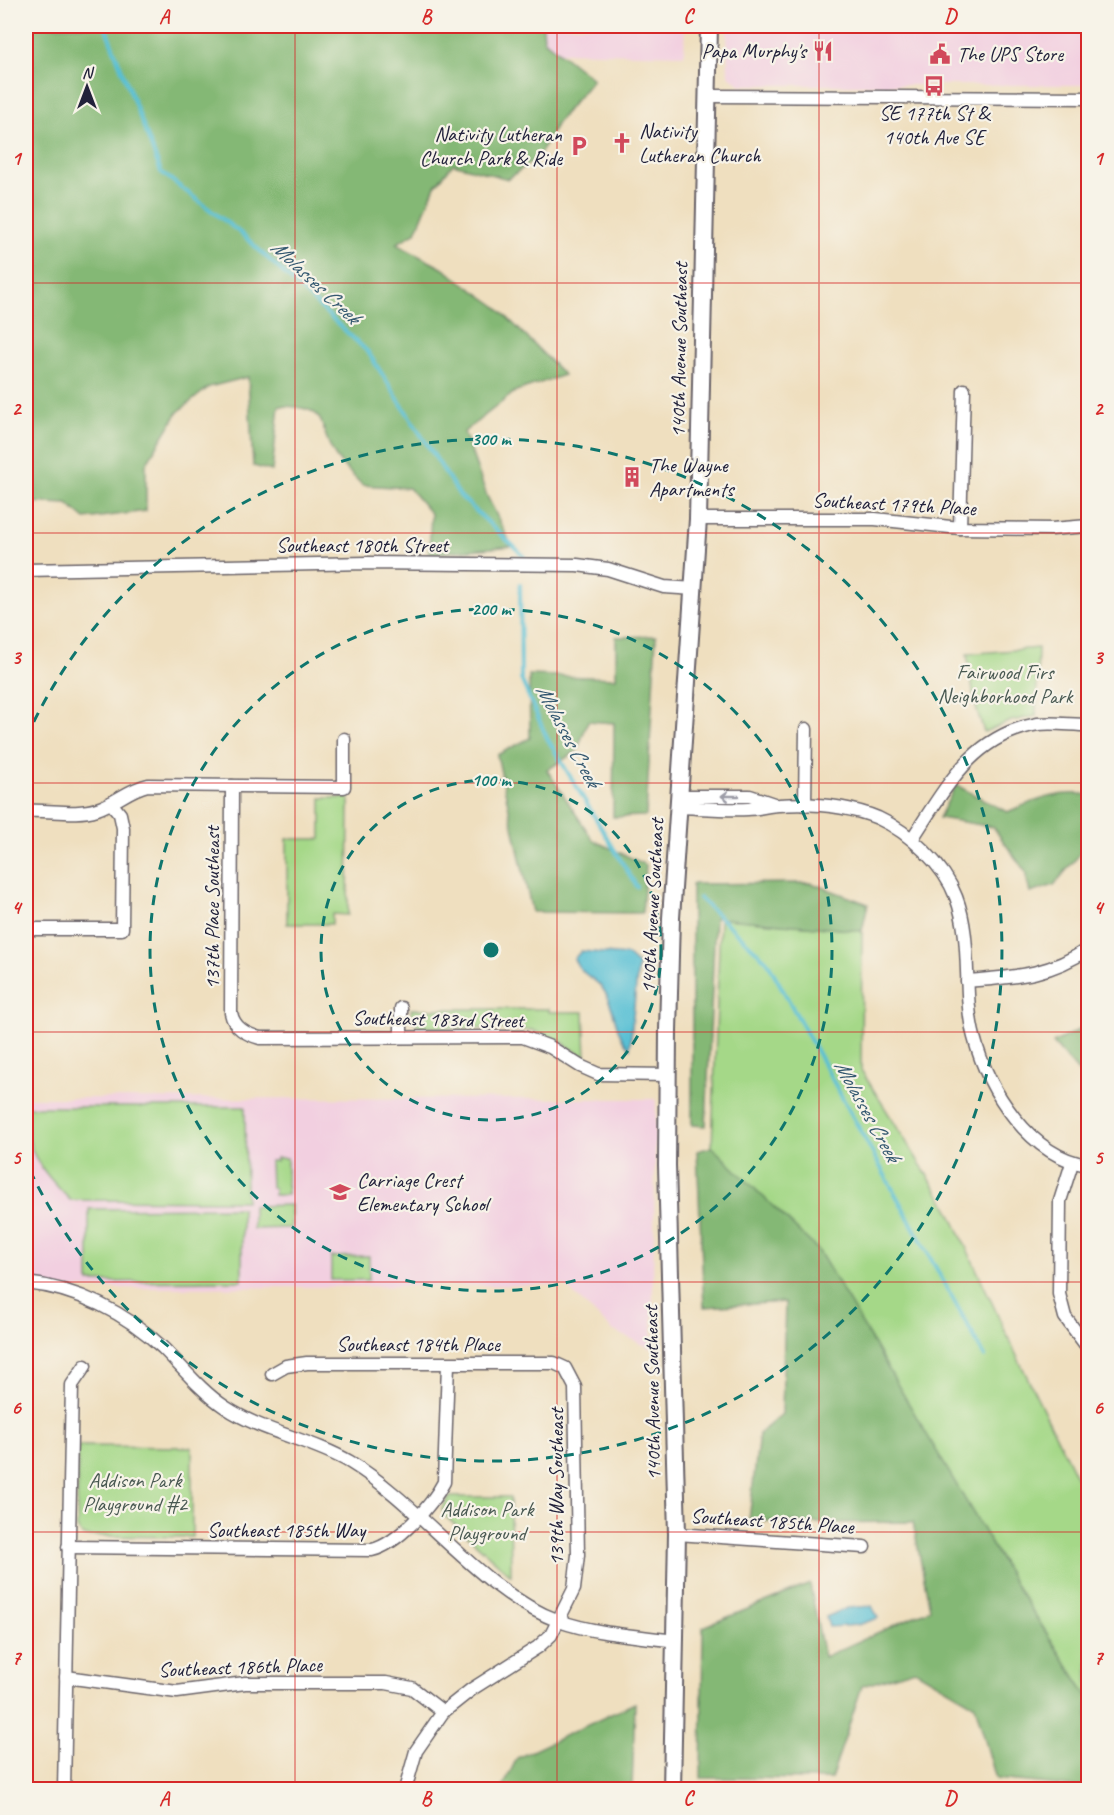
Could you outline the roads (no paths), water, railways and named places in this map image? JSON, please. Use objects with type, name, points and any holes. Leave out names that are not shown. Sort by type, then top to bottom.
[{"type":"main road","name":"140th Avenue Southeast","points":[[672,1790],[677,1534],[667,1165],[671,918],[698,519],[709,26]]},
{"type":"street","points":[[707,96],[1089,98]]},
{"type":"street","points":[[960,528],[964,390]]},
{"type":"street","name":"Southeast 179th Place","points":[[698,519],[875,519],[960,528],[1052,530],[1089,526]]},
{"type":"street","name":"Southeast 180th Street","points":[[26,570],[358,563],[577,565],[608,569],[664,587],[695,589]]},
{"type":"street","points":[[912,839],[962,764],[986,746],[1012,732],[1038,724],[1089,725]]},
{"type":"street","points":[[805,805],[807,729]]},
{"type":"street","points":[[26,811],[90,811],[111,803],[132,790],[148,785],[344,787],[344,739]]},
{"type":"street","name":"137th Place Southeast","points":[[232,786],[231,1013],[238,1027]]},
{"type":"street","points":[[680,802],[750,809],[778,805],[805,805],[847,810],[878,819],[912,839],[942,872],[956,896],[962,919],[974,1036],[994,1084],[1033,1138],[1052,1153],[1071,1163],[1089,1165]]},
{"type":"street","points":[[26,929],[122,929],[123,828],[120,814],[111,803]]},
{"type":"street","points":[[967,981],[1038,973],[1062,966],[1089,950]]},
{"type":"street","points":[[401,1008],[401,1037]]},
{"type":"street","name":"Southeast 183rd Street","points":[[238,1027],[249,1035],[260,1038],[523,1037],[550,1047],[580,1066],[598,1074],[668,1075]]},
{"type":"street","points":[[1071,1163],[1060,1201],[1059,1294],[1065,1317],[1087,1347]]},
{"type":"street","points":[[26,1283],[78,1295],[127,1320],[163,1349],[202,1390],[227,1408],[262,1426],[349,1462],[392,1491],[492,1580],[522,1602],[560,1621],[607,1632],[676,1641]]},
{"type":"street","name":"Southeast 184th Place","points":[[272,1374],[286,1366],[307,1363],[554,1363],[565,1368]]},
{"type":"street","name":"Southeast 185th Way","points":[[68,1547],[372,1550],[385,1547],[438,1494],[445,1475],[448,1364]]},
{"type":"street","points":[[64,1790],[72,1385],[86,1366]]},
{"type":"street","name":"139th Way Southeast","points":[[405,1790],[416,1751],[443,1712],[472,1689],[538,1647],[551,1635],[574,1589],[578,1555],[575,1387],[565,1368]]},
{"type":"street","name":"Southeast 185th Place","points":[[677,1534],[864,1547]]},
{"type":"street","name":"Southeast 186th Place","points":[[66,1677],[177,1692],[244,1683],[387,1683],[412,1688],[443,1712]]},
{"type":"water","points":[[581,951],[627,955],[638,965],[630,1048],[621,1036],[603,989],[577,965],[574,959]]},
{"type":"water","points":[[872,1606],[878,1618],[858,1625],[829,1627],[826,1617],[847,1608]]},
{"type":"waterway","name":"Molasses Creek","points":[[105,26],[161,172],[243,235],[368,352],[460,496],[524,556]]},
{"type":"waterway","name":"Molasses Creek","points":[[520,584],[521,679],[547,738],[637,887]]},
{"type":"waterway","name":"Molasses Creek","points":[[699,898],[767,961],[985,1357]]},
{"type":"place","name":"Papa Murphy's","points":[[823,51]]},
{"type":"place","name":"The UPS Store","points":[[940,54]]},
{"type":"place","name":"SE 177th St & 140th Ave SE","points":[[934,86]]},
{"type":"place","name":"Nativity Lutheran Church","points":[[622,143]]},
{"type":"place","name":"Nativity Lutheran Church Park & Ride","points":[[579,146]]},
{"type":"place","name":"The Wayne Apartments","points":[[632,477]]},
{"type":"place","name":"Carriage Crest Elementary School","points":[[340,1192]]},
{"type":"park label","name":"Fairwood Firs Neighborhood Park","points":[[1005,684]]},
{"type":"park label","name":"Addison Park Playground #2","points":[[135,1492]]},
{"type":"park label","name":"Addison Park Playground","points":[[487,1521]]}]
